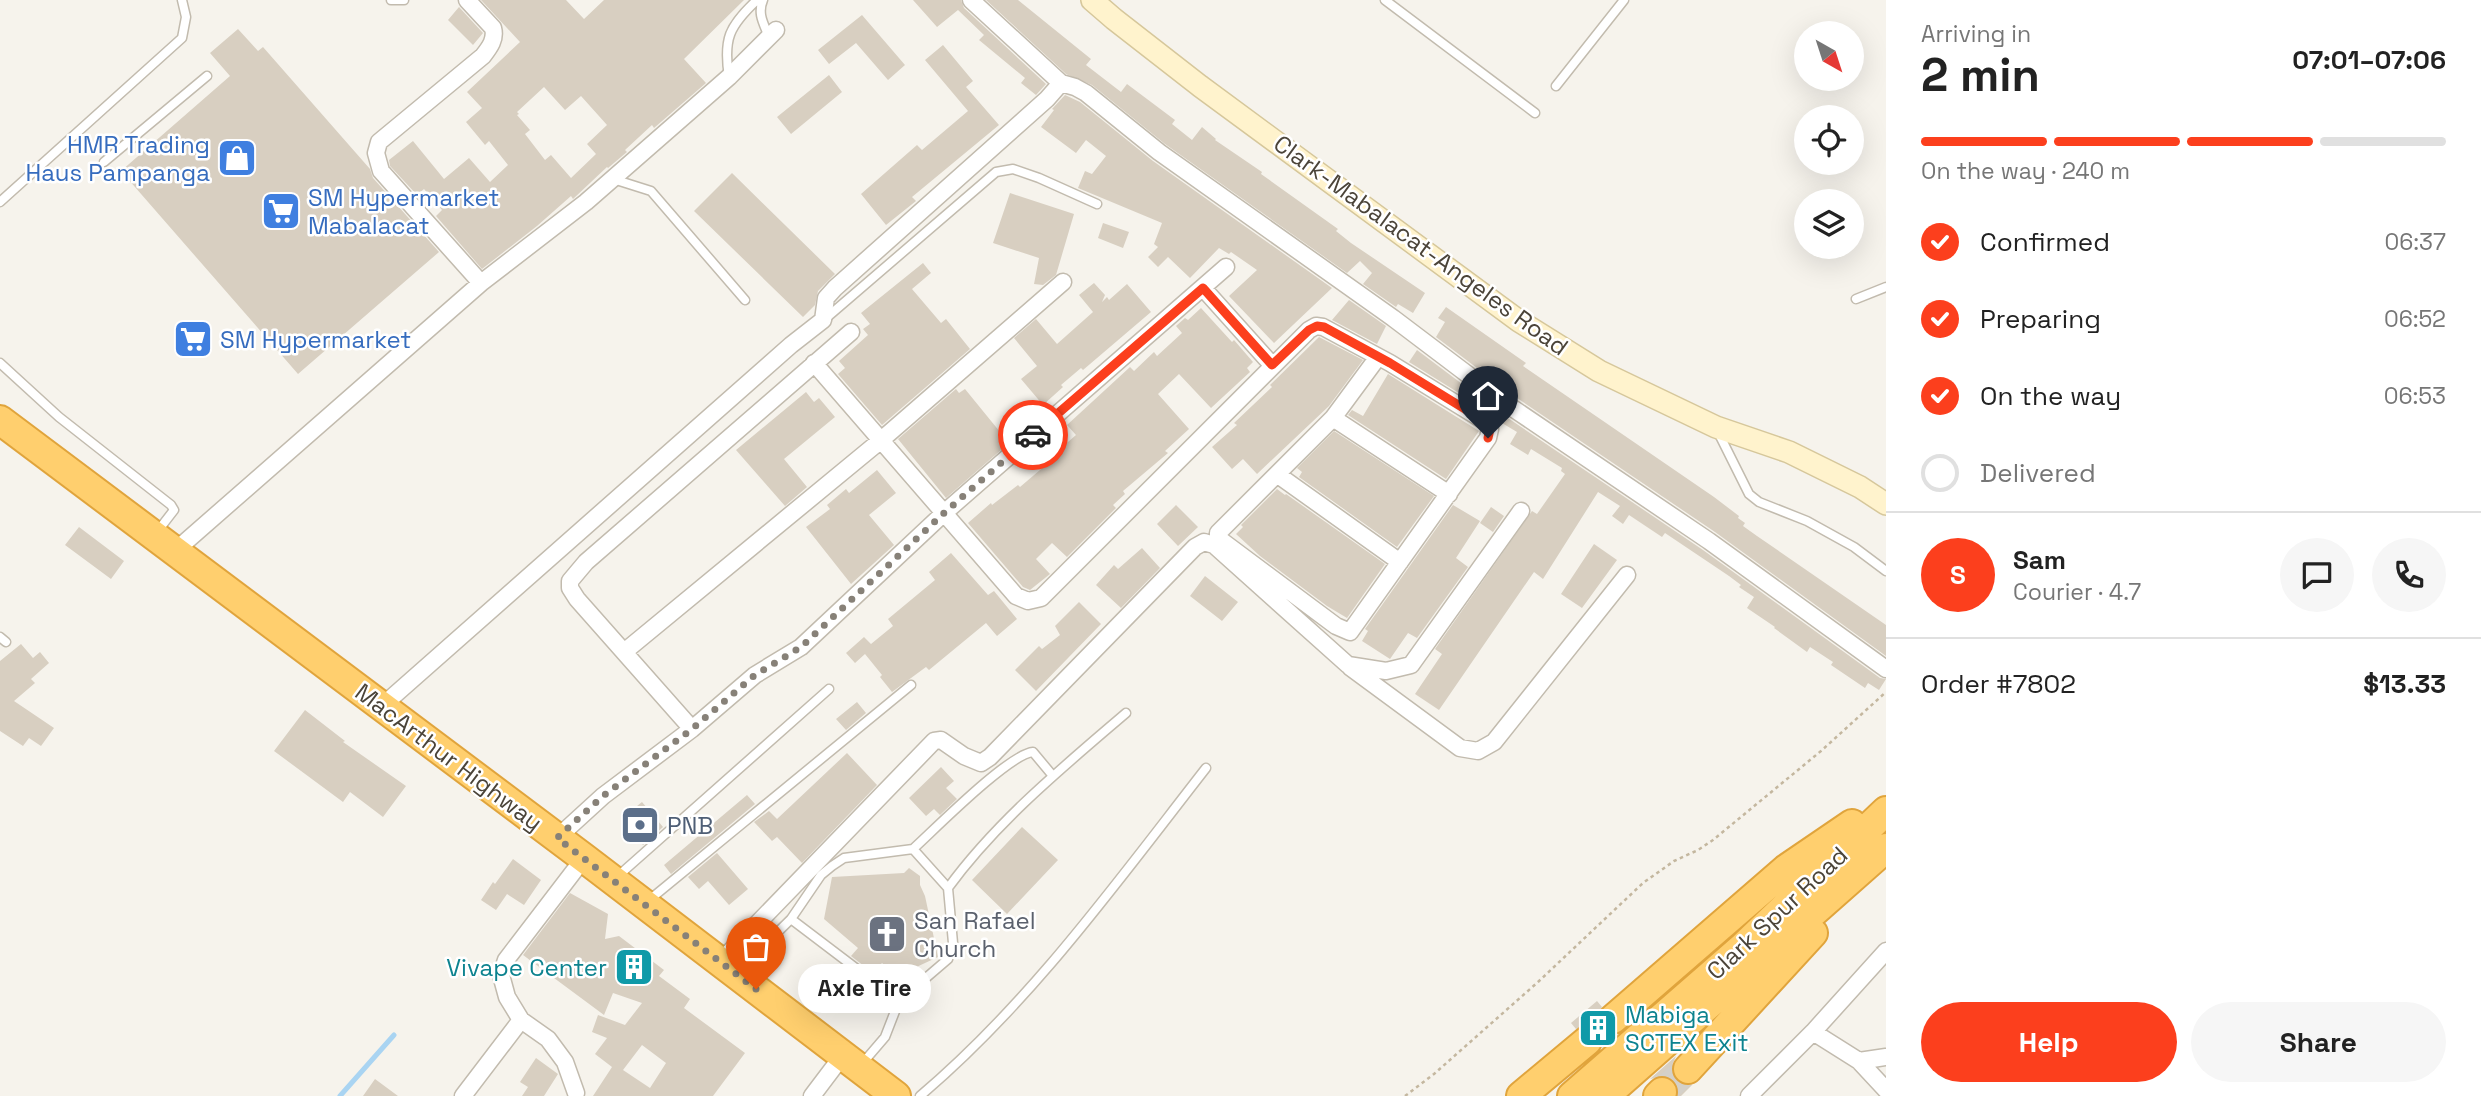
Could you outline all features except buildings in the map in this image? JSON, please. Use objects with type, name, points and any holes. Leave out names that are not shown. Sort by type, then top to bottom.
[{"type":"highway","name":"MacArthur Highway","points":[[1,424],[584,858],[870,1078]]},
{"type":"highway","points":[[1613,1019],[1786,869],[1886,801]]},
{"type":"highway","name":"Clark Spur Road","points":[[1572,1096],[1744,946],[1886,811]]},
{"type":"highway","points":[[1688,1069],[1886,849]]},
{"type":"highway","name":"Clark Spur Road","points":[[1605,1096],[1886,849]]},
{"type":"highway","points":[[1521,1096],[1587,1041]]},
{"type":"main road","name":"Clark-Mabalacat-Angeles Road","points":[[1093,0],[1200,86],[1519,321],[1599,370],[1716,427],[1789,452],[1860,487],[1886,504]]},
{"type":"street","points":[[467,0],[493,28],[495,34],[492,44],[483,56],[379,142],[376,153],[381,171],[481,283]]},
{"type":"street","points":[[971,0],[1061,83],[1086,93],[1158,152],[1393,318],[1508,405],[1719,548],[1886,669]]},
{"type":"street","points":[[164,543],[481,283],[586,202],[729,77],[773,34]]},
{"type":"street","points":[[381,707],[823,320],[826,298],[835,288],[1041,105],[1061,83]]},
{"type":"street","points":[[557,838],[614,788],[692,729],[755,675],[801,647],[944,513],[1226,267]]},
{"type":"street","points":[[624,652],[880,441],[1063,282]]},
{"type":"street","points":[[1203,288],[1272,365]]},
{"type":"street","points":[[814,363],[1016,596],[1028,601],[1041,598],[1309,330],[1317,326],[1324,327],[1378,357],[1486,422],[1490,429],[1488,438],[1350,632],[1336,626],[1219,538],[1221,528],[1278,475],[1332,418],[1378,357]]},
{"type":"street","points":[[692,729],[570,588],[569,581],[851,332]]},
{"type":"street","points":[[1332,418],[1449,494]]},
{"type":"street","points":[[1278,475],[1400,562]]},
{"type":"street","points":[[1348,665],[1386,671],[1410,665],[1521,511]]},
{"type":"street","points":[[728,968],[934,741],[941,740],[972,761],[981,763],[990,757],[1195,547],[1203,542],[1213,545],[1348,665],[1460,748],[1478,751],[1494,742],[1627,575]]},
{"type":"street","points":[[576,1093],[565,1062],[548,1039],[521,1020],[507,997],[500,975],[506,960],[584,858]]},
{"type":"street","points":[[1749,1096],[1813,1032],[1886,951]]},
{"type":"street","points":[[463,1096],[521,1020]]},
{"type":"street","points":[[1813,1032],[1859,1060],[1869,1075],[1886,1090]]},
{"type":"street","points":[[1859,1060],[1886,1058]]},
{"type":"street","points":[[812,1096],[870,1078]]},
{"type":"lane","points":[[0,202],[182,38],[186,17],[182,0]]},
{"type":"lane","points":[[391,0],[404,0]]},
{"type":"lane","points":[[729,77],[726,40],[737,19],[757,0]]},
{"type":"lane","points":[[763,0],[760,14],[773,34]]},
{"type":"lane","points":[[1385,0],[1535,113]]},
{"type":"lane","points":[[1556,86],[1624,0]]},
{"type":"lane","points":[[104,162],[207,76]]},
{"type":"lane","points":[[823,320],[996,172],[1013,169],[1097,204]]},
{"type":"lane","points":[[613,179],[651,191],[745,300]]},
{"type":"lane","points":[[1856,299],[1886,287]]},
{"type":"lane","points":[[0,363],[59,417],[171,505],[174,510],[164,543]]},
{"type":"lane","points":[[1716,427],[1749,494],[1759,502],[1807,521],[1854,547],[1886,571]]},
{"type":"lane","points":[[644,904],[911,685]]},
{"type":"lane","points":[[613,881],[829,689]]},
{"type":"lane","points":[[948,888],[972,856],[1054,776],[1126,713]]},
{"type":"lane","points":[[728,968],[791,919],[821,875],[844,858],[913,849],[997,773],[1027,753],[1033,752],[1054,776]]},
{"type":"lane","points":[[920,1096],[986,1037],[1076,934],[1206,768]]},
{"type":"lane","points":[[870,1078],[899,1001],[948,959],[953,943],[948,888],[913,849]]},
{"type":"lane","points":[[791,919],[899,1001]]},
{"type":"path","points":[[1405,1096],[1434,1074],[1538,982],[1643,883],[1674,860],[1713,840],[1821,751],[1886,692]]},
{"type":"waterway","points":[[340,1096],[394,1035]]},
{"type":"tunnel","points":[[1662,1092],[1688,1069]]},
{"type":"way so far","points":[[756,989],[557,838],[603,796],[692,729],[755,675],[801,647],[944,513],[1033,435]]},
{"type":"place","name":"HMR Trading Haus Pampanga","points":[[237,158]]},
{"type":"place","name":"SM Hypermarket Mabalacat","points":[[281,211]]},
{"type":"place","name":"SM Hypermarket","points":[[193,339]]},
{"type":"place","name":"PNB","points":[[640,825]]},
{"type":"place","name":"San Rafael Church","points":[[887,934]]},
{"type":"place","name":"Vivape Center","points":[[634,967]]},
{"type":"place","name":"Axle Tire","points":[[756,989]]},
{"type":"place","name":"Mabiga SCTEX Exit","points":[[1598,1028]]},
{"type":"route","points":[[1033,435],[1203,288],[1272,365],[1309,330],[1317,326],[1324,327],[1390,363],[1486,422],[1490,429],[1488,438]]}]
